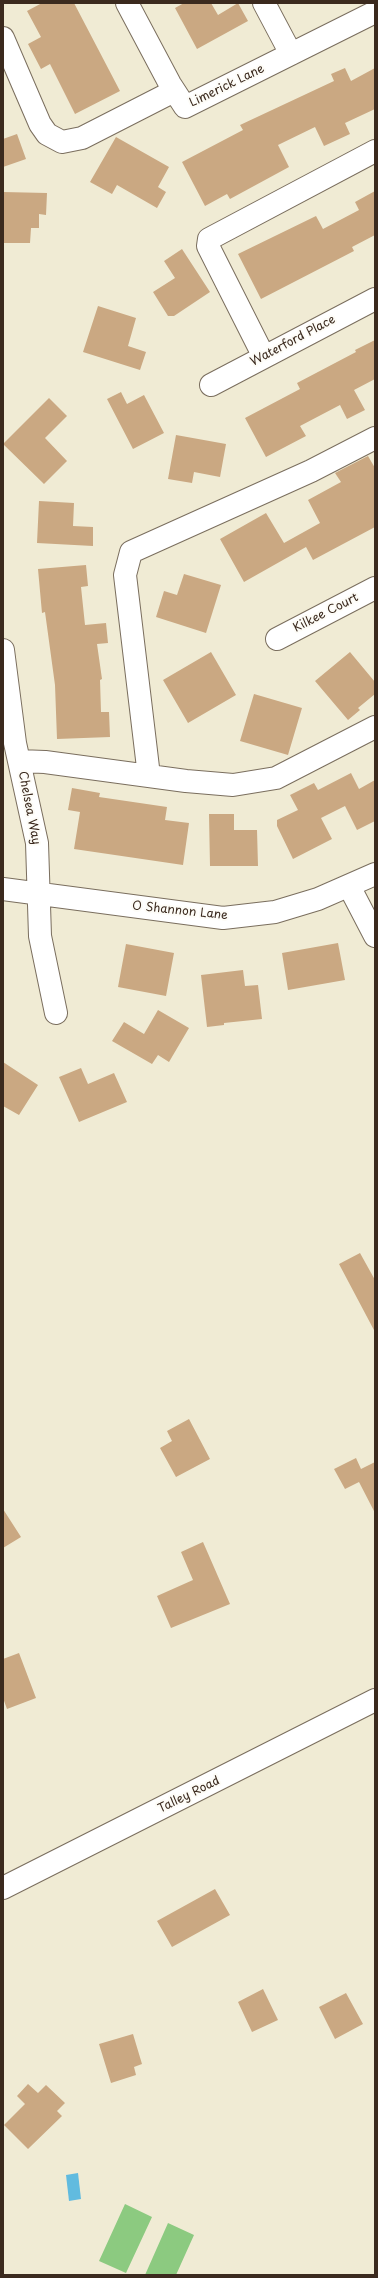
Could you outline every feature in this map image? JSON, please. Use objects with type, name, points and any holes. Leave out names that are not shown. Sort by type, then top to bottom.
[{"type":"street","name":"Limerick Lane","points":[[127,3],[174,90],[185,107],[375,12]]},
{"type":"street","points":[[264,3],[291,54]]},
{"type":"street","points":[[3,38],[40,124],[47,134],[62,142],[82,138],[174,90]]},
{"type":"street","points":[[264,357],[208,246],[209,239],[375,151]]},
{"type":"street","name":"Waterford Place","points":[[211,384],[375,299]]},
{"type":"street","points":[[149,776],[126,575],[131,552],[311,471],[375,438]]},
{"type":"street","name":"Kilkee Court","points":[[277,639],[375,588]]},
{"type":"street","name":"Chelsea Way","points":[[3,650],[19,762],[37,842],[40,936],[56,1013]]},
{"type":"street","points":[[19,762],[45,762],[149,776],[233,785],[276,778],[375,727]]},
{"type":"street","name":"O Shannon Lane","points":[[3,889],[223,918],[275,912],[318,900],[375,874]]},
{"type":"street","points":[[350,886],[375,936]]},
{"type":"street","name":"Talley Road","points":[[3,1888],[375,1700]]},
{"type":"green space","points":[[125,2204],[152,2217],[126,2273],[99,2261]]},
{"type":"green space","points":[[168,2223],[194,2235],[176,2275],[145,2275]]},
{"type":"water","points":[[78,2173],[81,2199],[69,2201],[66,2175]]},
{"type":"building","points":[[42,3],[74,3],[120,91],[75,114],[50,64],[41,69],[28,44],[41,37],[27,11]]},
{"type":"building","points":[[184,3],[211,3],[218,15],[238,3],[248,21],[197,49],[175,8]]},
{"type":"building","points":[[345,68],[351,81],[375,68],[375,109],[345,123],[350,134],[324,146],[315,127],[278,145],[289,167],[230,199],[227,194],[205,206],[182,162],[243,130],[240,125],[334,81],[331,74]]},
{"type":"building","points":[[17,134],[26,159],[3,167],[3,139]]},
{"type":"building","points":[[116,137],[169,167],[158,187],[166,192],[157,208],[117,185],[112,194],[90,182]]},
{"type":"building","points":[[375,191],[375,235],[352,247],[354,251],[261,299],[238,254],[316,216],[323,229],[359,210],[355,202]]},
{"type":"building","points":[[3,192],[47,193],[46,215],[39,214],[39,228],[31,228],[30,243],[3,243]]},
{"type":"building","points":[[182,249],[210,292],[174,316],[168,316],[153,292],[175,278],[164,261]]},
{"type":"building","points":[[98,306],[136,318],[128,346],[146,352],[140,370],[83,352]]},
{"type":"building","points":[[375,340],[375,379],[354,390],[365,410],[347,419],[340,405],[300,426],[306,436],[266,457],[245,418],[300,389],[297,383],[356,352],[355,350]]},
{"type":"building","points":[[121,392],[127,404],[144,395],[164,433],[133,449],[107,399]]},
{"type":"building","points":[[49,398],[67,416],[45,438],[67,461],[44,484],[3,444]]},
{"type":"building","points":[[176,435],[226,444],[220,477],[194,472],[192,483],[168,479]]},
{"type":"building","points":[[368,456],[375,468],[375,527],[313,560],[306,547],[244,582],[220,539],[266,513],[284,543],[320,523],[308,500],[341,482],[335,473]]},
{"type":"building","points":[[39,501],[74,503],[73,526],[93,527],[93,546],[37,543]]},
{"type":"building","points":[[86,565],[88,586],[81,587],[85,625],[106,623],[108,643],[97,644],[102,679],[100,680],[101,712],[109,712],[110,737],[57,739],[55,685],[45,612],[42,613],[38,569]]},
{"type":"building","points":[[184,574],[221,585],[206,633],[156,617],[164,591],[177,595]]},
{"type":"building","points":[[211,652],[236,695],[188,723],[163,680]]},
{"type":"building","points":[[350,652],[375,682],[375,694],[358,708],[360,710],[348,720],[315,681]]},
{"type":"building","points":[[254,694],[302,708],[288,755],[240,741]]},
{"type":"building","points":[[351,773],[359,789],[375,780],[375,821],[357,830],[345,806],[321,818],[332,839],[293,859],[277,826],[277,820],[298,810],[290,795],[314,783],[318,790]]},
{"type":"building","points":[[72,788],[100,793],[99,797],[167,807],[165,820],[189,823],[183,865],[74,849],[80,812],[68,810]]},
{"type":"building","points":[[209,814],[234,814],[234,830],[257,830],[258,866],[210,866]]},
{"type":"building","points":[[338,943],[345,980],[288,990],[282,953]]},
{"type":"building","points":[[126,944],[174,953],[166,996],[118,987]]},
{"type":"building","points":[[243,970],[245,986],[258,985],[262,1019],[224,1023],[224,1025],[207,1027],[201,975]]},
{"type":"building","points":[[158,1010],[189,1028],[169,1062],[158,1055],[152,1064],[112,1041],[124,1022],[144,1034]]},
{"type":"building","points":[[3,1062],[38,1085],[19,1115],[3,1106]]},
{"type":"building","points":[[81,1068],[88,1084],[114,1073],[127,1102],[79,1122],[59,1077]]},
{"type":"building","points":[[360,1253],[375,1280],[375,1332],[339,1264]]},
{"type":"building","points":[[189,1419],[210,1459],[176,1477],[160,1448],[172,1441],[167,1431]]},
{"type":"building","points":[[356,1458],[361,1469],[375,1462],[375,1513],[359,1482],[345,1489],[334,1469]]},
{"type":"building","points":[[3,1509],[21,1537],[3,1548]]},
{"type":"building","points":[[203,1542],[230,1604],[171,1628],[157,1596],[193,1580],[181,1552]]},
{"type":"building","points":[[19,1653],[36,1698],[7,1709],[3,1698],[3,1659]]},
{"type":"building","points":[[215,1889],[230,1915],[172,1947],[157,1921]]},
{"type":"building","points":[[263,1989],[278,2020],[252,2032],[238,2002]]},
{"type":"building","points":[[346,1993],[363,2024],[335,2039],[319,2007]]},
{"type":"building","points":[[133,2034],[142,2064],[134,2067],[136,2075],[111,2083],[99,2044]]},
{"type":"building","points":[[28,2084],[38,2093],[46,2085],[65,2103],[57,2111],[62,2116],[28,2149],[4,2125],[25,2104],[17,2096]]}]
